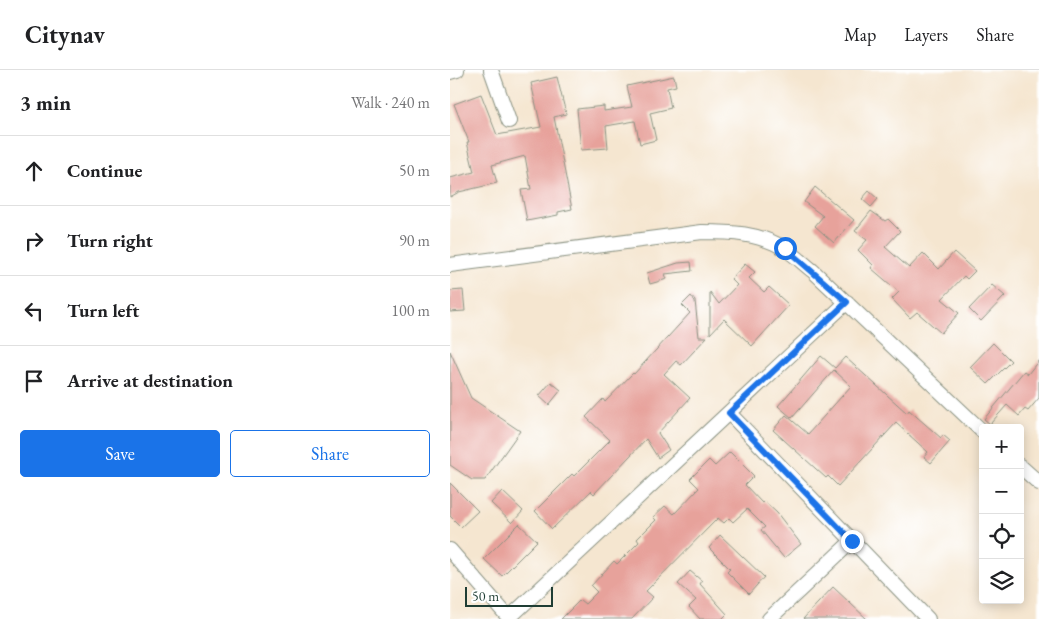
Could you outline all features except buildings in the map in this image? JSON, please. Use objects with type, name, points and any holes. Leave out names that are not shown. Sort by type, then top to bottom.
[{"type":"street","points":[[450,72],[457,70]]},
{"type":"street","points":[[491,70],[509,121]]},
{"type":"street","points":[[450,265],[702,232],[730,232],[759,237],[785,248],[847,302],[979,428]]},
{"type":"street","points":[[450,550],[510,618],[847,302]]},
{"type":"street","points":[[729,413],[928,619]]},
{"type":"street","points":[[1023,469],[1039,483]]},
{"type":"street","points":[[769,619],[852,541]]},
{"type":"route","points":[[785,248],[847,302],[729,413],[852,541]]}]
